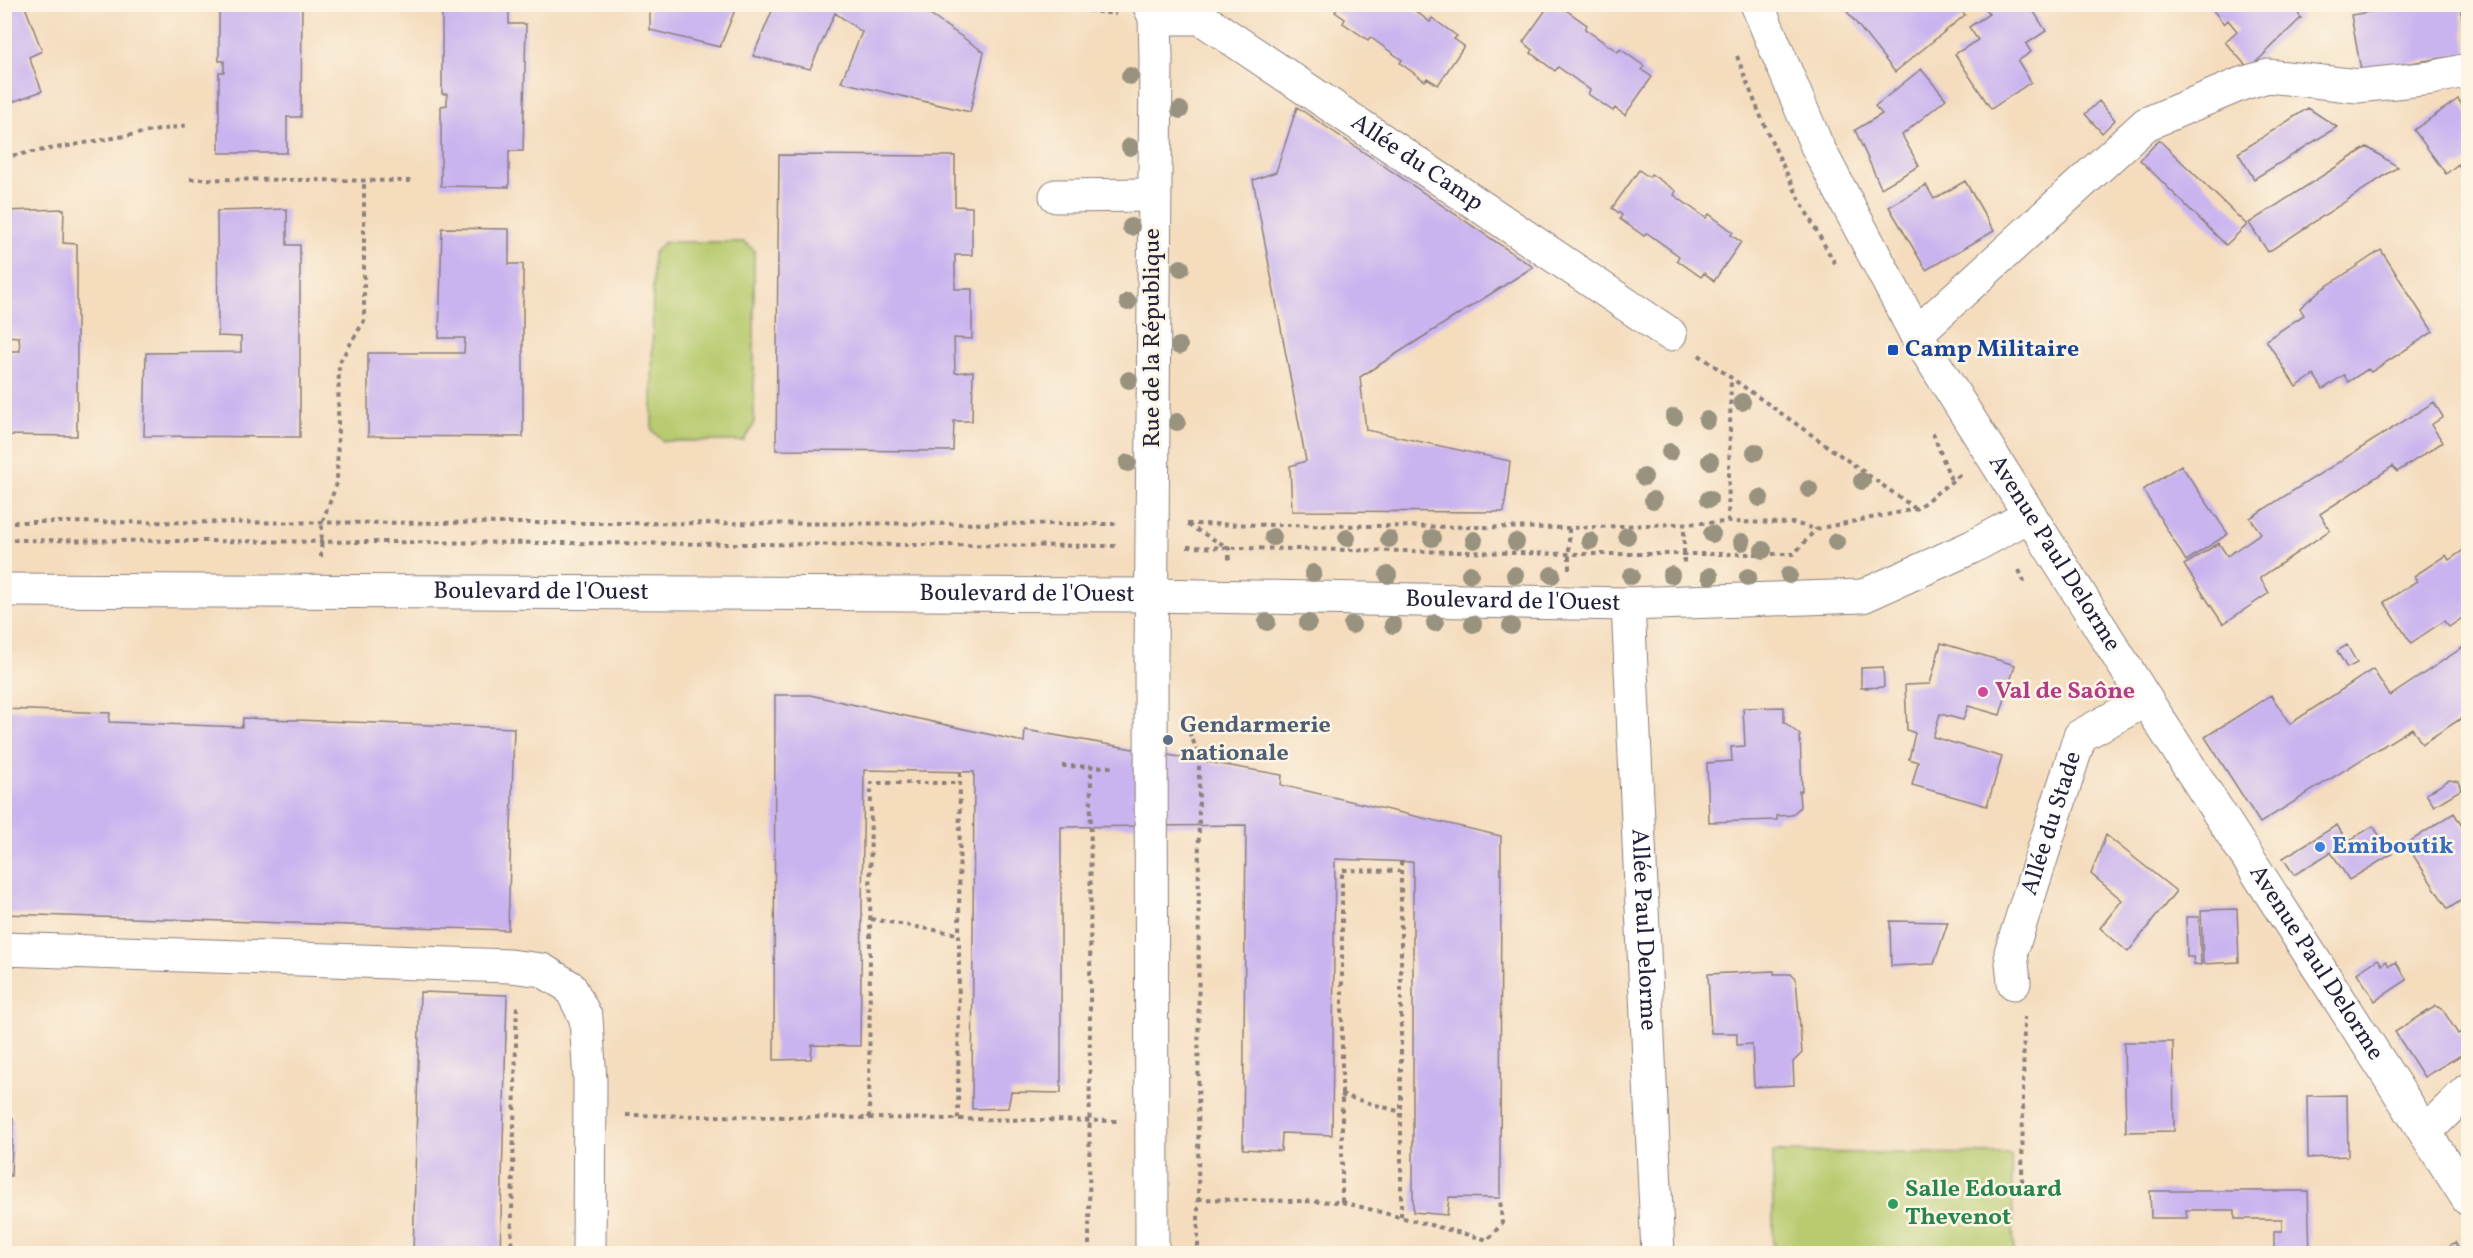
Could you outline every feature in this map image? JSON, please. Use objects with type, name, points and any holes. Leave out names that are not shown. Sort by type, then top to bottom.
[{"type":"street","name":"Avenue Paul Delorme","points":[[1757,4],[1817,146],[1916,334],[2146,700],[2469,1199]]},
{"type":"street","name":"Rue de la République","points":[[1152,11],[1154,195],[1151,595],[1152,1254]]},
{"type":"street","name":"Allée du Camp","points":[[1152,11],[1201,18],[1670,334]]},
{"type":"street","points":[[1916,334],[2146,124],[2241,84],[2268,76],[2358,86],[2431,78],[2469,70]]},
{"type":"street","points":[[1056,196],[1154,195]]},
{"type":"street","name":"Boulevard de l'Ouest","points":[[4,591],[1151,595],[1629,604],[1863,596],[1972,547],[2030,515]]},
{"type":"street","name":"Allée Paul Delorme","points":[[1629,604],[1658,1254]]},
{"type":"street","name":"Allée du Stade","points":[[2014,982],[2011,952],[2080,736],[2146,700]]},
{"type":"street","points":[[4,949],[518,967],[542,970],[570,987],[586,1018],[590,1114],[589,1254]]},
{"type":"street","points":[[2425,1132],[2469,1090]]},
{"type":"path","points":[[1062,4],[1067,8],[1152,11]]},
{"type":"path","points":[[4,157],[188,125]]},
{"type":"path","points":[[190,179],[415,181]]},
{"type":"path","points":[[320,592],[322,523],[337,483],[339,363],[364,321],[364,180]]},
{"type":"path","points":[[1670,334],[1916,509]]},
{"type":"path","points":[[1728,522],[1731,378]]},
{"type":"path","points":[[4,540],[322,542],[1152,535],[1186,524],[1569,528],[1728,522],[1793,524],[1816,529],[1916,509],[1960,475]]},
{"type":"path","points":[[1186,513],[1186,524]]},
{"type":"path","points":[[4,522],[322,523],[1152,535],[1229,548],[1569,554],[1794,554],[1816,529]]},
{"type":"path","points":[[1186,524],[1229,548]]},
{"type":"path","points":[[1229,548],[1230,597]]},
{"type":"path","points":[[1188,721],[1189,732],[1199,754],[1198,1254]]},
{"type":"path","points":[[1089,1254],[1091,766]]},
{"type":"path","points":[[958,1119],[960,772]]},
{"type":"path","points":[[870,1118],[871,783],[959,783]]},
{"type":"path","points":[[1401,861],[1401,1218]]},
{"type":"path","points":[[1342,1202],[1342,870],[1400,871]]},
{"type":"path","points":[[871,919],[958,934]]},
{"type":"path","points":[[511,1254],[518,967]]},
{"type":"path","points":[[2014,982],[2024,1008],[2022,1182]]},
{"type":"path","points":[[1341,1095],[1401,1112]]},
{"type":"path","points":[[590,1114],[1198,1122]]},
{"type":"path","points":[[1198,1199],[1342,1202],[1488,1240],[1502,1223],[1500,1197]]},
{"type":"green space","points":[[664,242],[744,242],[754,250],[754,425],[743,441],[663,441],[652,430],[653,254]]},
{"type":"green space","name":"Salle Edouard Thevenot","points":[[1773,1152],[2011,1154],[2014,1253],[1773,1253]]},
{"type":"building","points":[[4,4],[24,4],[42,51],[29,57],[42,91],[4,105]]},
{"type":"building","points":[[219,4],[302,4],[301,117],[287,117],[287,153],[219,153],[219,72],[224,72],[224,61],[219,61]]},
{"type":"building","points":[[442,4],[509,4],[509,24],[526,24],[523,151],[509,151],[509,187],[441,186],[441,106],[447,105],[447,94],[442,94]]},
{"type":"building","points":[[775,4],[914,4],[984,52],[970,112],[841,82],[862,32],[835,13],[810,69],[753,56]]},
{"type":"building","points":[[1340,4],[1406,4],[1430,22],[1432,18],[1457,36],[1454,39],[1464,46],[1438,85],[1427,78],[1425,81],[1400,63],[1402,60],[1370,37],[1368,40],[1343,23],[1345,19],[1335,12]]},
{"type":"building","points":[[1550,4],[1560,11],[1563,8],[1587,25],[1585,29],[1618,52],[1620,49],[1644,66],[1642,70],[1652,77],[1625,115],[1615,108],[1613,111],[1588,94],[1590,90],[1558,67],[1555,71],[1531,53],[1533,50],[1523,42]]},
{"type":"building","points":[[1841,4],[1956,4],[1965,15],[1895,72]]},
{"type":"building","points":[[1982,4],[2029,4],[2046,31],[2026,44],[2031,52],[2018,61],[2031,82],[1991,109],[1955,54],[1978,40],[1969,27],[1989,14]]},
{"type":"building","points":[[2208,4],[2292,4],[2301,18],[2249,69],[2225,42],[2237,31],[2228,20],[2224,24]]},
{"type":"building","points":[[2398,4],[2460,4],[2467,54],[2361,71],[2351,15],[2399,7]]},
{"type":"building","points":[[650,5],[737,5],[720,47],[650,30]]},
{"type":"building","points":[[1921,69],[1946,99],[1902,135],[1919,166],[1881,188],[1855,130],[1882,114],[1875,106]]},
{"type":"building","points":[[2458,99],[2468,113],[2468,161],[2460,167],[2458,164],[2446,174],[2414,130]]},
{"type":"building","points":[[2099,101],[2115,120],[2102,133],[2085,114]]},
{"type":"building","points":[[1297,107],[1533,267],[1360,377],[1366,430],[1510,461],[1504,512],[1292,511],[1290,466],[1306,461],[1253,180],[1276,172]]},
{"type":"building","points":[[2308,108],[2337,127],[2254,179],[2238,153]]},
{"type":"building","points":[[2159,140],[2247,225],[2226,245],[2140,160]]},
{"type":"building","points":[[2367,147],[2398,167],[2268,252],[2249,223]]},
{"type":"building","points":[[779,155],[955,156],[955,206],[972,207],[972,255],[955,255],[955,289],[972,289],[972,339],[954,338],[955,373],[973,371],[972,421],[954,421],[953,451],[776,450]]},
{"type":"building","points":[[1639,170],[1649,177],[1651,174],[1676,191],[1674,195],[1706,218],[1709,214],[1733,232],[1731,235],[1741,242],[1714,281],[1704,273],[1701,277],[1677,260],[1679,256],[1647,233],[1644,236],[1620,219],[1622,215],[1612,208]]},
{"type":"building","points":[[1965,181],[1994,231],[1926,270],[1889,207],[1926,185],[1934,199]]},
{"type":"building","points":[[64,209],[63,243],[77,244],[77,436],[4,435],[4,351],[20,351],[19,337],[4,336],[4,211]]},
{"type":"building","points":[[287,209],[287,245],[300,245],[300,437],[144,436],[146,353],[241,352],[241,337],[218,336],[217,211]]},
{"type":"building","points":[[442,228],[509,229],[509,264],[523,264],[523,437],[368,436],[368,353],[464,353],[465,338],[439,338]]},
{"type":"building","points":[[2381,250],[2433,332],[2371,372],[2368,369],[2348,382],[2344,375],[2323,389],[2314,375],[2296,387],[2266,340],[2304,315],[2300,308],[2318,292]]},
{"type":"building","points":[[2434,402],[2443,417],[2431,425],[2443,442],[2397,472],[2393,466],[2320,514],[2330,530],[2260,578],[2269,593],[2223,624],[2184,565],[2219,543],[2227,556],[2261,533],[2250,518]]},
{"type":"building","points":[[2181,465],[2228,534],[2186,561],[2143,490]]},
{"type":"building","points":[[2468,547],[2468,614],[2449,627],[2444,621],[2411,643],[2384,602],[2417,581],[2414,576],[2446,555],[2449,560]]},
{"type":"building","points":[[1941,643],[2015,665],[2000,715],[1968,706],[1963,720],[1940,714],[1933,737],[2002,757],[1987,806],[1912,785],[1918,762],[1909,759],[1915,733],[1907,730],[1905,685],[1930,684]]},
{"type":"building","points":[[2468,644],[2468,714],[2422,744],[2412,728],[2260,823],[2205,737],[2271,695],[2290,724],[2373,669],[2390,696]]},
{"type":"building","points":[[2347,645],[2357,663],[2347,668],[2337,651]]},
{"type":"building","points":[[1883,667],[1884,687],[1861,688],[1861,668]]},
{"type":"building","points":[[775,695],[810,695],[1024,742],[1025,730],[1282,775],[1281,785],[1501,836],[1500,1198],[1449,1197],[1447,1215],[1413,1212],[1413,862],[1335,859],[1332,1135],[1282,1133],[1281,1151],[1243,1149],[1246,825],[1061,827],[1061,1093],[1011,1092],[1008,1108],[972,1109],[974,772],[864,770],[860,1046],[812,1045],[811,1059],[774,1060]]},
{"type":"building","points":[[1784,707],[1784,722],[1800,735],[1802,791],[1799,791],[1800,807],[1792,815],[1777,816],[1777,820],[1709,822],[1707,763],[1732,761],[1731,747],[1745,746],[1743,708]]},
{"type":"building","points":[[4,709],[110,713],[109,722],[242,727],[243,718],[514,728],[508,930],[4,914]]},
{"type":"building","points":[[2449,780],[2459,782],[2462,789],[2434,806],[2426,794]]},
{"type":"building","points":[[2454,813],[2468,836],[2468,896],[2448,909],[2406,844]]},
{"type":"building","points":[[2337,825],[2347,842],[2373,826],[2392,854],[2349,880],[2331,852],[2294,875],[2283,858]]},
{"type":"building","points":[[2106,835],[2176,891],[2128,952],[2100,928],[2122,900],[2091,874]]},
{"type":"building","points":[[2237,909],[2239,962],[2203,964],[2201,910]]},
{"type":"building","points":[[2186,917],[2199,917],[2201,965],[2194,964],[2193,957],[2187,957]]},
{"type":"building","points":[[1890,921],[1948,922],[1934,964],[1891,966]]},
{"type":"building","points":[[2378,959],[2382,965],[2386,961],[2389,966],[2396,962],[2407,980],[2375,1001],[2357,973]]},
{"type":"building","points":[[1774,971],[1774,974],[1791,974],[1796,979],[1802,1053],[1793,1062],[1794,1085],[1754,1087],[1752,1044],[1737,1045],[1737,1033],[1711,1033],[1708,974]]},
{"type":"building","points":[[420,992],[507,995],[500,1254],[413,1254]]},
{"type":"building","points":[[2436,1006],[2443,1010],[2458,1034],[2468,1028],[2468,1051],[2424,1077],[2395,1032]]},
{"type":"building","points":[[2124,1042],[2173,1042],[2174,1131],[2126,1132]]},
{"type":"building","points":[[2347,1095],[2348,1156],[2308,1158],[2307,1096]]},
{"type":"building","points":[[4,1118],[13,1118],[11,1176],[4,1176]]},
{"type":"building","points":[[2150,1191],[2308,1191],[2310,1254],[2274,1254],[2274,1231],[2282,1231],[2282,1219],[2235,1219],[2235,1210],[2186,1210],[2187,1218],[2151,1218]]},
{"type":"building","points":[[2455,1242],[2462,1254],[2438,1254]]},
{"type":"place","name":"Camp Militaire","points":[[1893,350]]},
{"type":"place","name":"Val de Saône","points":[[1983,692]]},
{"type":"place","name":"Gendarmerie nationale","points":[[1168,740]]},
{"type":"place","name":"Emiboutik","points":[[2320,847]]},
{"type":"place","name":"Salle Edouard Thevenot","points":[[1893,1204]]}]
